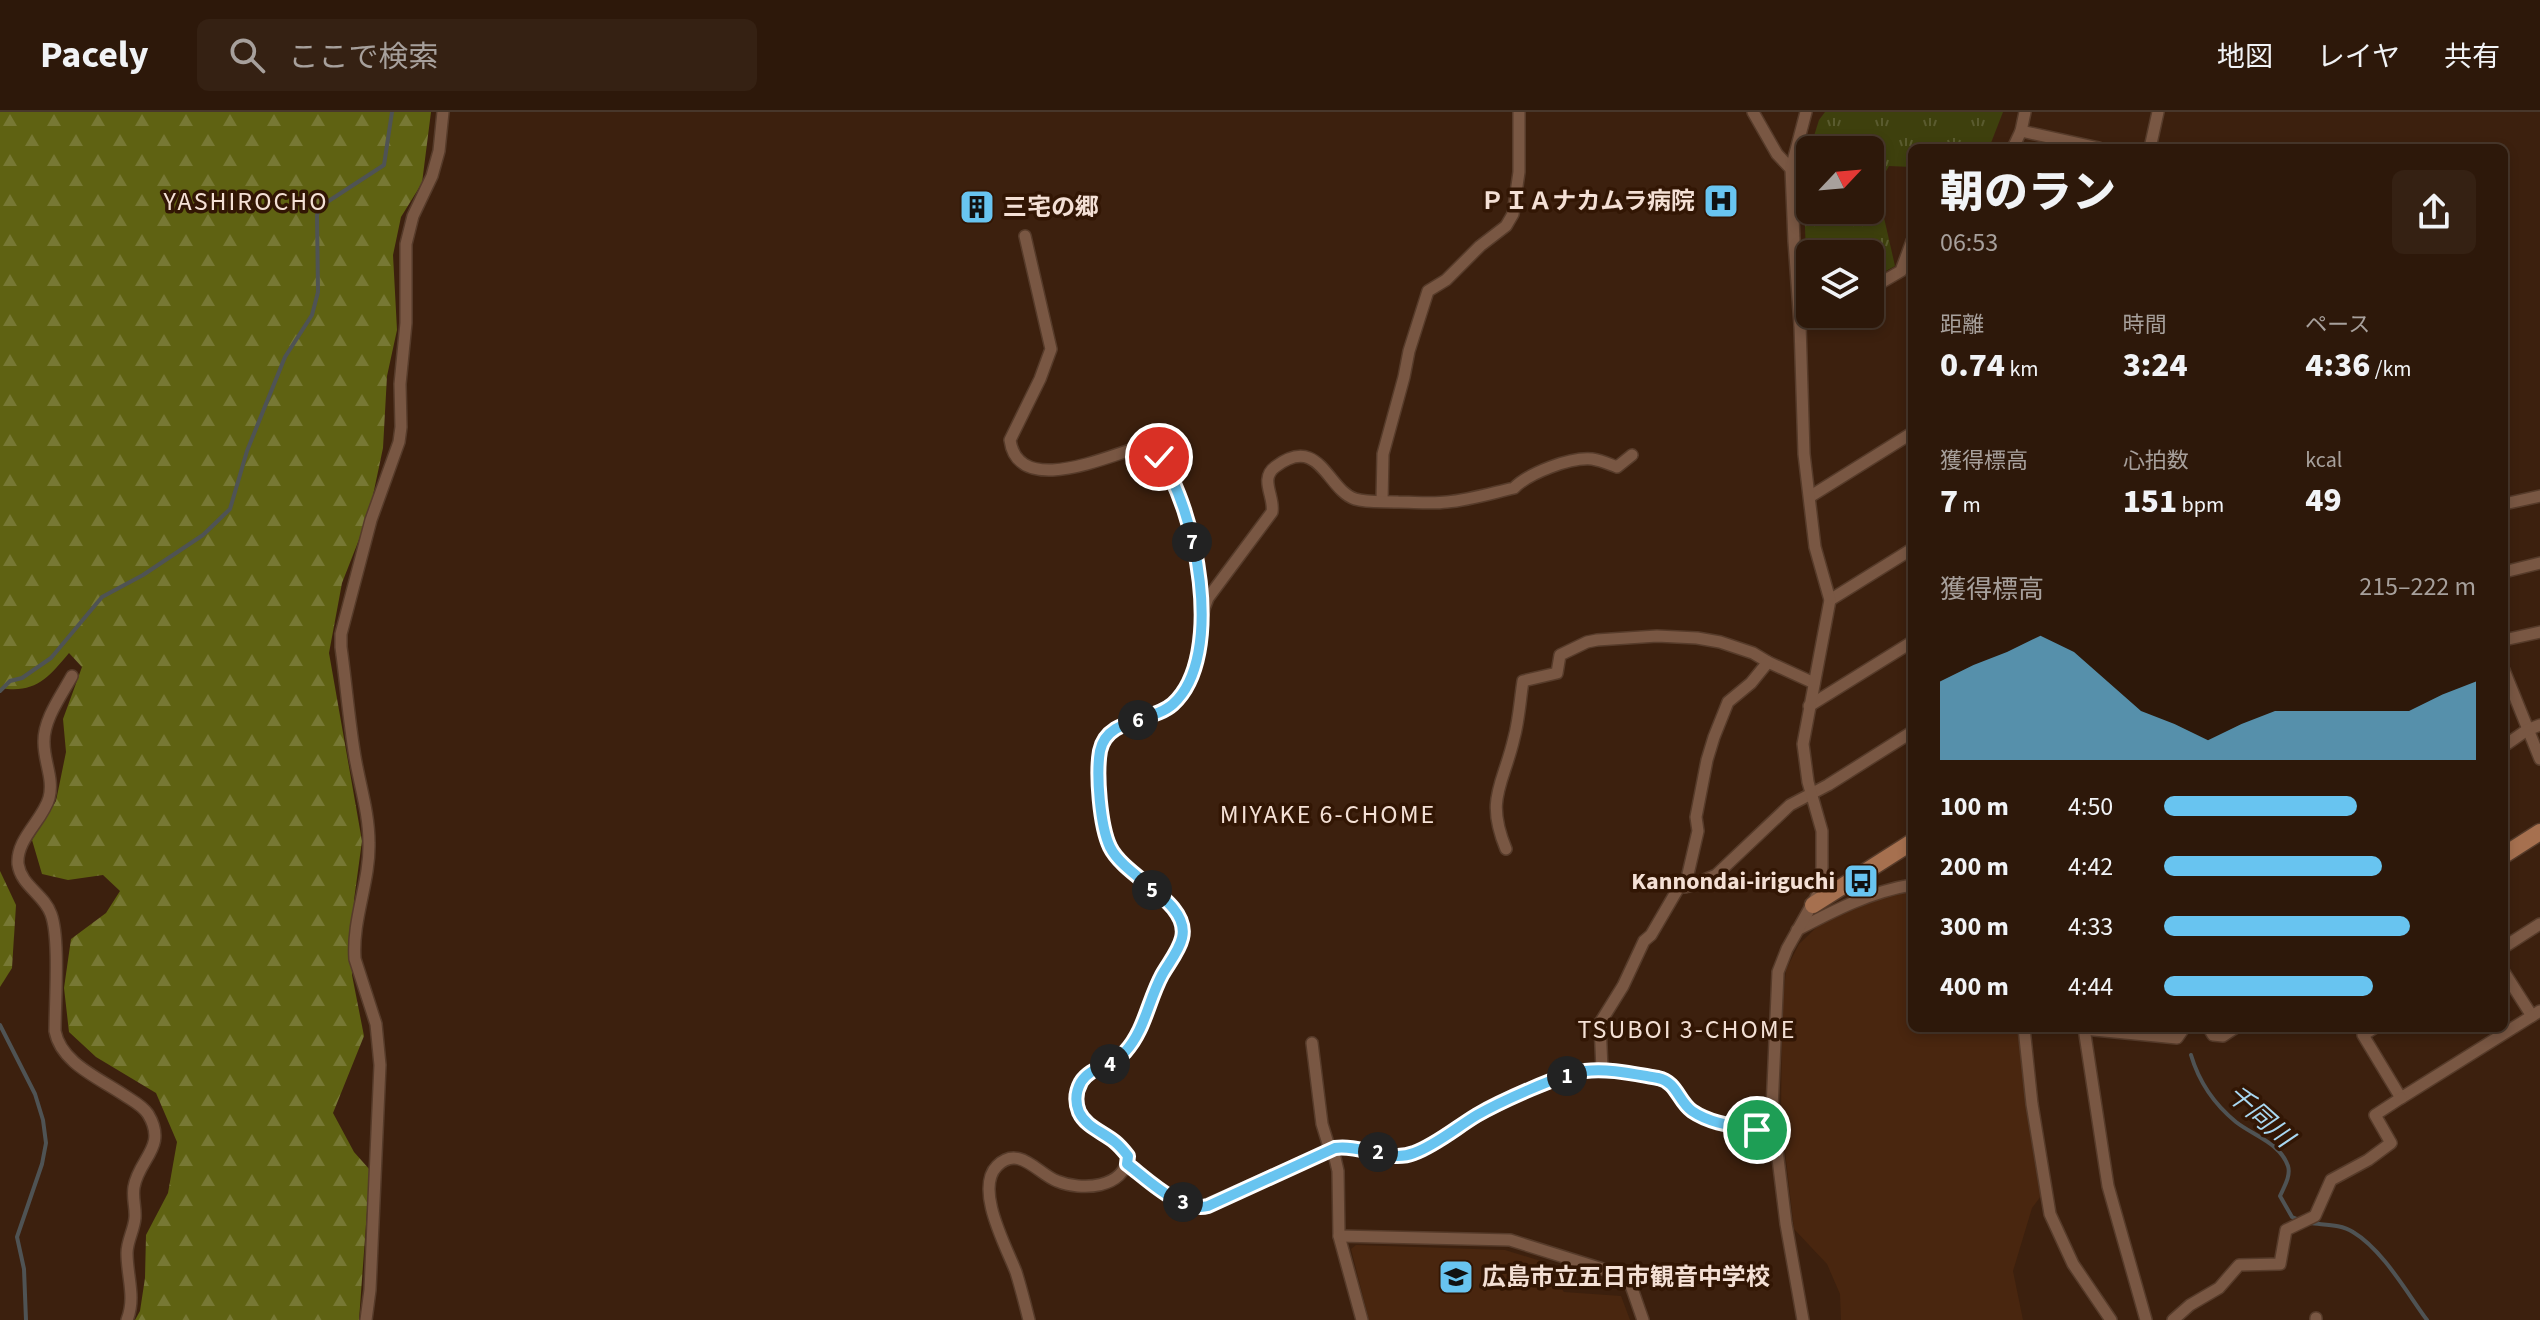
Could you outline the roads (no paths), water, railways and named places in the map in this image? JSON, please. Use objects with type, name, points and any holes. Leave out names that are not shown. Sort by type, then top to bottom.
[{"type":"street","points":[[366,1320],[380,1065],[376,1024],[355,959],[355,933],[370,847],[369,823],[356,759],[341,634],[371,520],[399,442],[400,384],[406,323],[406,244],[413,216],[432,176],[439,151],[443,112]]},
{"type":"street","points":[[1382,501],[1383,454],[1428,291],[1446,280],[1480,246],[1506,226],[1513,214],[1519,172],[1519,112]]},
{"type":"street","points":[[1753,112],[1777,154],[1791,169]]},
{"type":"street","points":[[1796,269],[1791,169],[1806,112]]},
{"type":"street","points":[[2015,144],[2025,112]]},
{"type":"street","points":[[2151,144],[2158,112]]},
{"type":"street","points":[[2021,131],[2081,144]]},
{"type":"street","points":[[1025,236],[1051,349],[1010,440],[1011,449],[1026,465],[1050,471],[1137,448],[1154,453],[1176,488],[1194,549],[1204,612]]},
{"type":"street","points":[[1884,281],[1901,271],[1908,252]]},
{"type":"street","points":[[1800,328],[1804,454],[1815,547],[1830,600],[1803,744],[1808,782],[1822,831],[1822,882],[1778,972],[1772,1109],[1786,1224],[1803,1320]]},
{"type":"street","points":[[1811,496],[1908,435]]},
{"type":"street","points":[[1029,1320],[1023,1292],[995,1221],[990,1184],[996,1167],[1007,1160],[1021,1159],[1061,1183],[1101,1185],[1112,1181],[1127,1164],[1128,1156],[1115,1142],[1088,1124],[1079,1113],[1076,1105],[1078,1089],[1085,1076],[1116,1061],[1136,1037],[1161,976],[1182,939],[1183,930],[1175,908],[1127,869],[1110,847],[1099,786],[1100,752],[1106,737],[1115,729],[1166,709],[1180,696],[1191,678],[1208,598],[1272,512],[1273,501],[1267,478],[1275,467],[1292,459],[1308,458],[1318,463],[1353,498],[1447,502],[1514,488],[1521,480],[1556,466],[1592,459],[1617,467],[1632,455]]},
{"type":"street","points":[[2508,503],[2540,496]]},
{"type":"street","points":[[1830,600],[1908,551]]},
{"type":"street","points":[[2508,571],[2540,563]]},
{"type":"street","points":[[2508,639],[2540,632]]},
{"type":"street","points":[[1506,849],[1495,817],[1496,795],[1515,738],[1523,681],[1557,673],[1560,655],[1597,640],[1667,636],[1720,642],[1753,653],[1814,683]]},
{"type":"street","points":[[1809,706],[1908,644]]},
{"type":"street","points":[[1685,887],[1698,831],[1696,817],[1714,737],[1728,702],[1751,683],[1768,662]]},
{"type":"street","points":[[72,676],[47,724],[44,741],[52,782],[49,799],[23,842],[18,864],[21,875],[45,902],[54,921],[57,1042],[73,1062],[142,1106],[154,1126],[156,1137],[152,1152],[140,1170],[133,1193],[136,1215],[127,1255],[131,1301],[127,1320]]},
{"type":"street","points":[[2508,680],[2540,759]]},
{"type":"street","points":[[2508,743],[2540,725]]},
{"type":"street","points":[[1602,1070],[1600,1023],[1623,986],[1644,941],[1651,935],[1679,887],[1716,875],[1781,813],[1908,734]]},
{"type":"street","points":[[2508,852],[2540,832]]},
{"type":"street","points":[[1813,905],[1908,845]]},
{"type":"street","points":[[1797,930],[1865,898],[1908,886]]},
{"type":"street","points":[[2508,944],[2540,924]]},
{"type":"street","points":[[2508,977],[2536,1013],[2508,1031]]},
{"type":"street","points":[[2024,1032],[2032,1104],[2050,1214],[2073,1264],[2111,1320]]},
{"type":"street","points":[[2085,1032],[2108,1186],[2146,1320]]},
{"type":"street","points":[[2121,1032],[2177,1038],[2181,1032]]},
{"type":"street","points":[[2211,1032],[2223,1036],[2229,1032]]},
{"type":"street","points":[[2368,1032],[2363,1035],[2401,1098]]},
{"type":"street","points":[[2173,1320],[2190,1305],[2219,1288],[2239,1265],[2280,1264],[2286,1230],[2315,1216],[2331,1180],[2391,1143],[2375,1115],[2506,1032]]},
{"type":"street","points":[[1312,1043],[1322,1124],[1338,1171],[1339,1236],[1362,1320]]},
{"type":"street","points":[[1127,1164],[1165,1193],[1191,1206],[1202,1207],[1330,1150],[1350,1147],[1396,1155],[1414,1153],[1510,1099],[1577,1072],[1602,1070],[1662,1079],[1673,1086],[1691,1110],[1708,1119],[1775,1133]]},
{"type":"street","points":[[1339,1236],[1510,1240],[1628,1277],[1643,1320]]},
{"type":"waterway","points":[[0,691],[10,681],[22,678],[51,658],[102,597],[143,575],[203,535],[230,509],[247,451],[285,357],[312,315],[318,292],[317,215],[321,206],[384,165],[392,112]]},
{"type":"waterway","points":[[0,1025],[35,1094],[46,1143],[17,1237],[24,1269],[26,1320]]},
{"type":"waterway","name":"千同川","points":[[2191,1055],[2208,1092],[2221,1108],[2236,1122],[2273,1146],[2284,1158],[2289,1174],[2280,1196],[2292,1217],[2302,1221]]},
{"type":"waterway","name":"千同川","points":[[2310,1223],[2343,1228],[2364,1240],[2403,1285],[2427,1320]]},
{"type":"place","name":"ＰＩＡナカムラ病院","points":[[1721,201]]},
{"type":"place","name":"三宅の郷","points":[[977,207]]},
{"type":"place","name":"Kannondai-iriguchi","points":[[1861,881]]},
{"type":"place","name":"広島市立五日市観音中学校","points":[[1456,1277]]},
{"type":"district","name":"YASHIROCHO","points":[[246,201]]},
{"type":"district","name":"MIYAKE 6-CHOME","points":[[1328,814]]},
{"type":"district","name":"TSUBOI 3-CHOME","points":[[1687,1029]]}]
